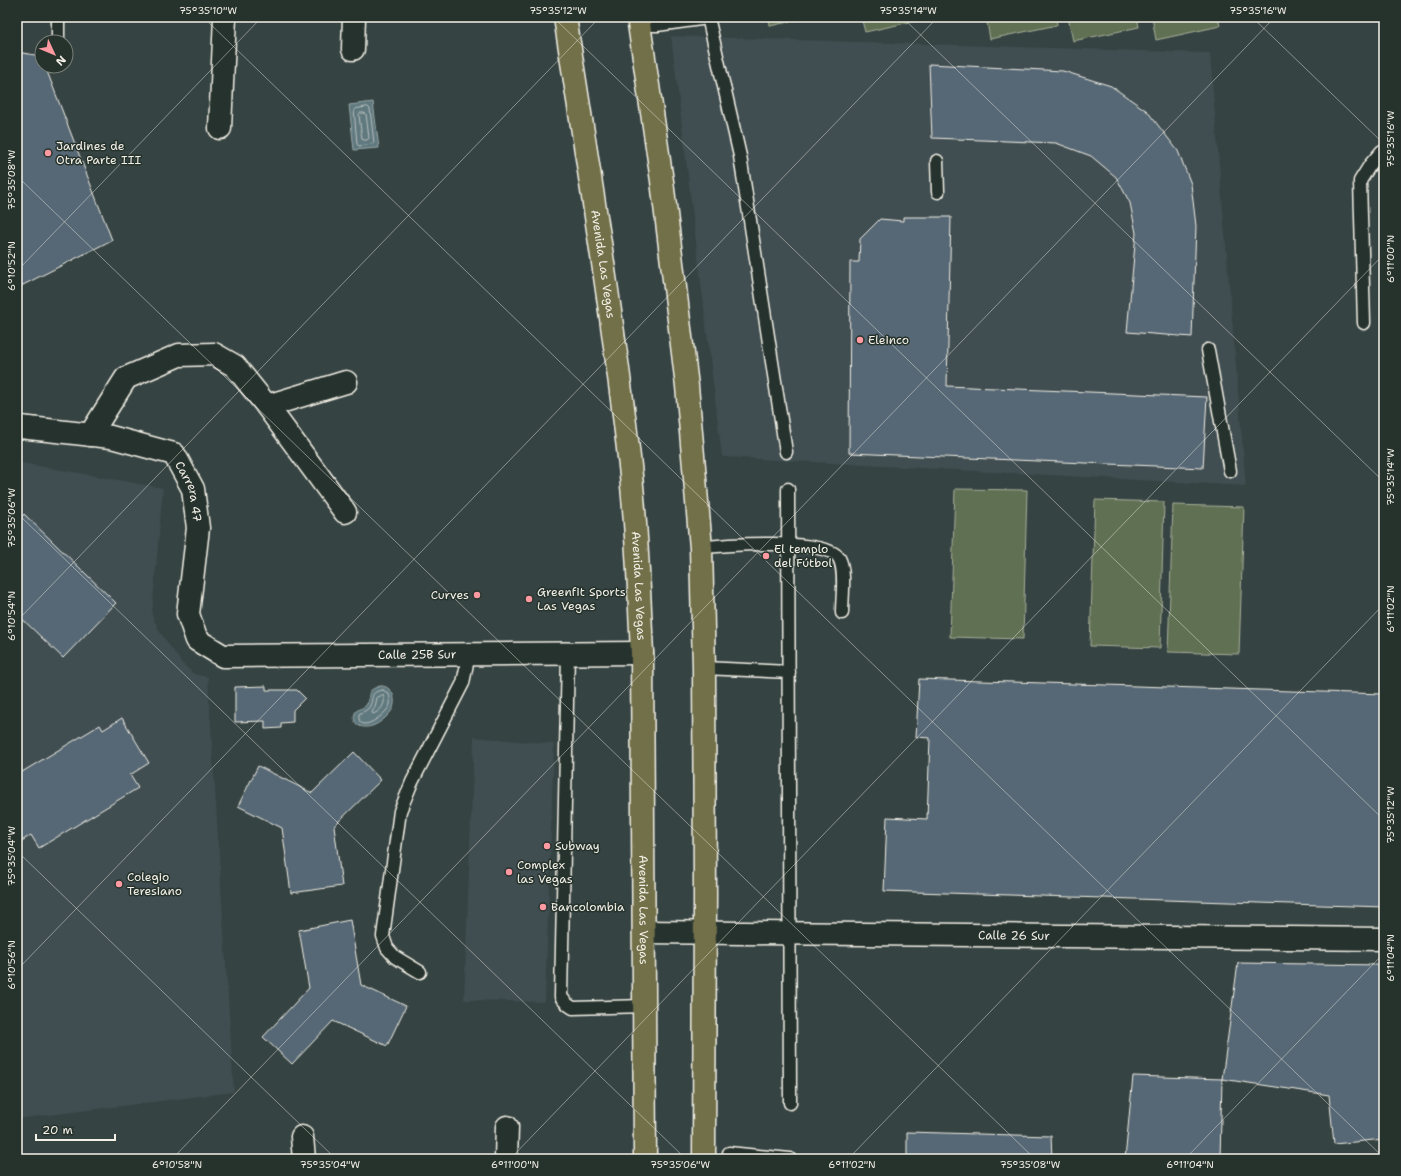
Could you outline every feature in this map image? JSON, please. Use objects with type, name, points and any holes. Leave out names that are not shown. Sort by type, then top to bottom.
[{"type":"main road","name":"Avenida Las Vegas","points":[[565,17],[615,350],[630,468],[638,571],[642,652],[645,1159]]},
{"type":"main road","points":[[638,21],[662,181],[687,386],[701,548],[704,668],[704,1159]]},
{"type":"street","points":[[220,128],[225,17]]},
{"type":"street","points":[[353,49],[354,17]]},
{"type":"street","points":[[90,435],[126,378],[179,355],[214,354],[235,366],[268,406],[345,512]]},
{"type":"street","points":[[268,406],[346,382]]},
{"type":"street","name":"Carrera 47","points":[[17,426],[111,437],[174,454],[193,489],[198,528],[188,614],[197,640]]},
{"type":"street","name":"Calle 25B Sur","points":[[197,640],[223,656],[642,652]]},
{"type":"street","name":"Calle 26 Sur","points":[[644,932],[1384,939]]},
{"type":"street","points":[[506,1159],[507,1127]]},
{"type":"street","points":[[302,1137],[304,1159]]},
{"type":"lane","points":[[58,17],[58,34]]},
{"type":"lane","points":[[638,21],[657,25],[708,18],[740,156],[786,452]]},
{"type":"lane","points":[[1364,323],[1360,181],[1370,165],[1382,151],[1384,151]]},
{"type":"lane","points":[[937,161],[938,192]]},
{"type":"lane","points":[[1208,350],[1230,471]]},
{"type":"lane","points":[[788,489],[790,1103]]},
{"type":"lane","points":[[701,548],[719,545],[788,544],[824,548],[838,556],[842,567],[842,613]]},
{"type":"lane","points":[[568,653],[562,997],[567,1004],[573,1008],[644,1006]]},
{"type":"lane","points":[[420,972],[395,957],[387,948],[383,936],[400,811],[412,782],[463,683],[469,654]]},
{"type":"lane","points":[[704,668],[788,672]]},
{"type":"lane","points":[[729,1153],[790,1159]]},
{"type":"shaded area","points":[[671,36],[1210,53],[1246,486],[722,457]]},
{"type":"shaded area","name":"Colegio Teresiano","points":[[17,462],[163,488],[152,615],[160,632],[182,663],[194,674],[208,677],[234,1092],[17,1119]]},
{"type":"shaded area","name":"Complex las Vegas","points":[[474,737],[554,744],[545,1002],[464,1000]]},
{"type":"green space","points":[[769,17],[810,17],[770,26]]},
{"type":"green space","points":[[861,17],[933,17],[865,32]]},
{"type":"green space","points":[[986,17],[1056,17],[1057,25],[990,39]]},
{"type":"green space","points":[[1068,17],[1137,17],[1139,27],[1073,41]]},
{"type":"green space","points":[[1152,17],[1218,17],[1220,26],[1156,40]]},
{"type":"green space","points":[[955,489],[1027,490],[1023,639],[950,637]]},
{"type":"green space","points":[[1095,500],[1164,502],[1160,648],[1090,646]]},
{"type":"green space","points":[[1173,505],[1244,507],[1239,654],[1168,652]]},
{"type":"water","points":[[373,102],[379,148],[354,150],[349,105]]},
{"type":"water","points":[[380,686],[384,686],[390,690],[394,696],[392,711],[375,725],[369,727],[359,726],[355,721],[355,713],[367,704],[370,691]]},
{"type":"building","name":"Jardines de Otra Parte III","points":[[17,52],[34,55],[34,74],[48,74],[112,240],[17,288]]},
{"type":"building","points":[[929,64],[1063,71],[1111,86],[1147,111],[1178,151],[1191,184],[1196,226],[1192,337],[1127,332],[1136,233],[1130,203],[1116,177],[1091,156],[1056,143],[932,138]]},
{"type":"building","points":[[903,217],[951,217],[947,386],[1207,397],[1203,468],[849,453],[850,262],[859,262],[860,239],[880,219],[903,221]]},
{"type":"building","points":[[24,514],[116,603],[63,658],[17,614],[17,522]]},
{"type":"building","points":[[919,679],[1384,694],[1384,907],[884,891],[887,817],[927,819],[930,738],[916,737]]},
{"type":"building","points":[[266,686],[266,690],[297,690],[305,698],[293,710],[293,722],[281,723],[281,728],[265,729],[265,721],[235,722],[235,687]]},
{"type":"building","points":[[122,718],[149,763],[130,775],[138,788],[39,848],[31,835],[17,844],[17,775],[100,725],[103,730]]},
{"type":"building","points":[[354,752],[381,780],[334,826],[342,886],[291,893],[282,828],[238,806],[258,766],[312,793]]},
{"type":"building","points":[[350,920],[361,985],[406,1006],[387,1046],[333,1021],[292,1064],[263,1037],[309,988],[299,930]]},
{"type":"building","points":[[1238,963],[1384,965],[1384,1139],[1334,1144],[1329,1095],[1222,1079]]},
{"type":"building","points":[[1133,1076],[1222,1079],[1220,1159],[1125,1159]]},
{"type":"building","points":[[907,1132],[1051,1136],[1052,1159],[907,1159]]},
{"type":"place","name":"Jardines de Otra Parte III","points":[[48,153]]},
{"type":"place","name":"Eleinco","points":[[860,340]]},
{"type":"place","name":"El templo del Fútbol","points":[[766,556]]},
{"type":"place","name":"Curves","points":[[477,595]]},
{"type":"place","name":"Greenfit Sports Las Vegas","points":[[529,599]]},
{"type":"place","name":"Subway","points":[[547,846]]},
{"type":"place","name":"Complex las Vegas","points":[[509,872]]},
{"type":"place","name":"Colegio Teresiano","points":[[119,884]]},
{"type":"place","name":"Bancolombia","points":[[543,907]]}]
